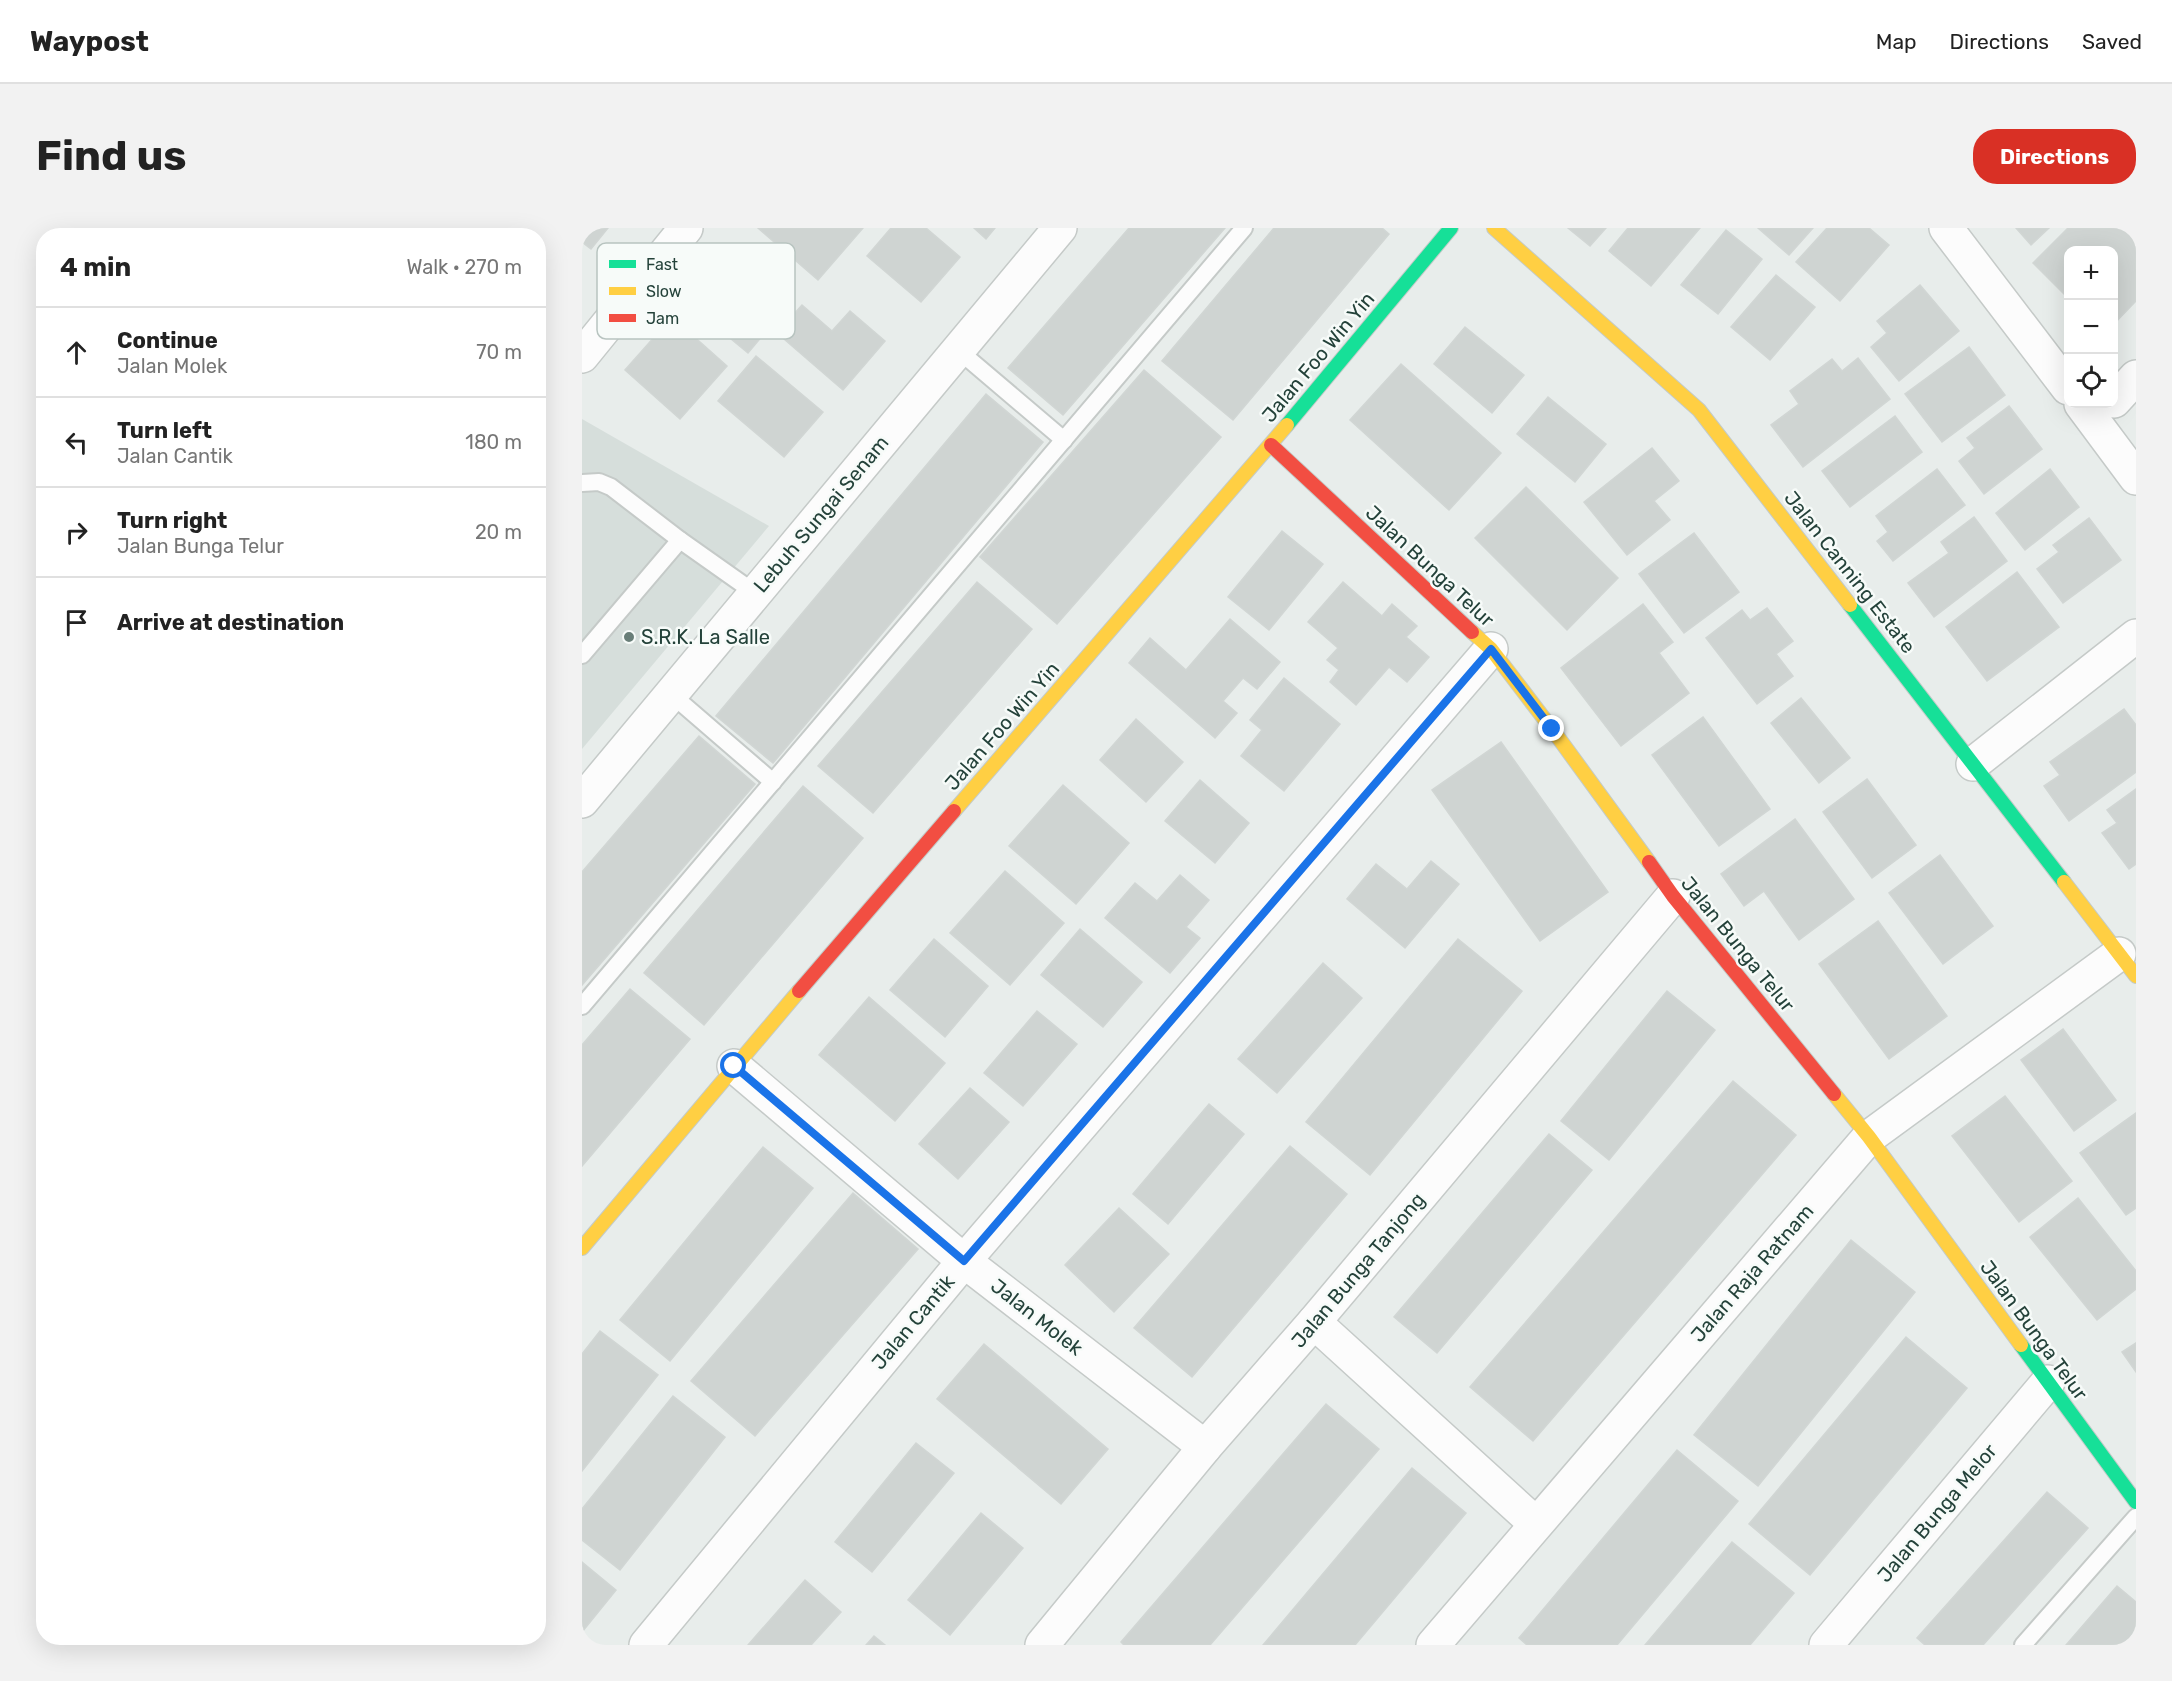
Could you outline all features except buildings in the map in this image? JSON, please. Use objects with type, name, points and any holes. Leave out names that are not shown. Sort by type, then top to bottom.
[{"type":"street","points":[[674,243],[686,228]]},
{"type":"street","name":"Lebuh Sungai Senam","points":[[582,801],[1060,228]]},
{"type":"street","name":"Jalan Foo Win Yin","points":[[582,1248],[734,1066],[1271,445],[1451,228]]},
{"type":"street","name":"Jalan Canning Estate","points":[[1494,228],[1699,410],[2127,965]]},
{"type":"street","points":[[1946,228],[2064,383]]},
{"type":"street","points":[[582,356],[597,338]]},
{"type":"street","points":[[2118,392],[2136,377]]},
{"type":"street","points":[[2101,408],[2136,478]]},
{"type":"street","name":"Jalan Bunga Telur","points":[[1271,445],[1491,649],[1674,896],[1869,1137],[2136,1502]]},
{"type":"street","points":[[1973,764],[2136,636]]},
{"type":"street","name":"Jalan Cantik","points":[[646,1645],[964,1261],[1491,649]]},
{"type":"street","name":"Jalan Bunga Tanjong","points":[[1042,1645],[1205,1448],[1674,896]]},
{"type":"street","name":"Jalan Raja Ratnam","points":[[1433,1645],[1869,1137],[2127,965]]},
{"type":"street","name":"Jalan Molek","points":[[734,1066],[964,1261],[1205,1448]]},
{"type":"street","points":[[1314,1322],[1536,1524]]},
{"type":"street","name":"Jalan Bunga Melor","points":[[1826,1645],[2048,1382]]},
{"type":"lane","points":[[582,1006],[1244,228]]},
{"type":"lane","points":[[958,350],[1064,440]]},
{"type":"lane","points":[[582,483],[599,482],[610,487],[755,594]]},
{"type":"lane","points":[[582,655],[680,540]]},
{"type":"lane","points":[[671,694],[773,782]]},
{"type":"lane","points":[[2023,1645],[2136,1516]]},
{"type":"shaded area","name":"S.R.K. La Salle","points":[[582,419],[769,526],[582,749]]},
{"type":"traffic: fast","points":[[1287,425],[1451,228]]},
{"type":"traffic: fast","points":[[1850,605],[2064,882]]},
{"type":"traffic: fast","points":[[2021,1345],[2136,1502]]},
{"type":"traffic: slow","points":[[1494,228],[1699,410],[1850,605]]},
{"type":"traffic: slow","points":[[954,811],[1287,425]]},
{"type":"traffic: slow","points":[[1472,632],[1491,649],[1649,862]]},
{"type":"traffic: slow","points":[[2064,882],[2136,976]]},
{"type":"traffic: slow","points":[[582,1248],[799,991]]},
{"type":"traffic: slow","points":[[1834,1094],[1869,1137],[2021,1345]]},
{"type":"traffic: jam","points":[[1271,445],[1472,632]]},
{"type":"traffic: jam","points":[[799,991],[954,811]]},
{"type":"traffic: jam","points":[[1649,862],[1673,896],[1834,1094]]},
{"type":"place","name":"S.R.K. La Salle","points":[[629,637]]},
{"type":"route","points":[[734,1066],[964,1261],[1491,649],[1552,729]]}]
